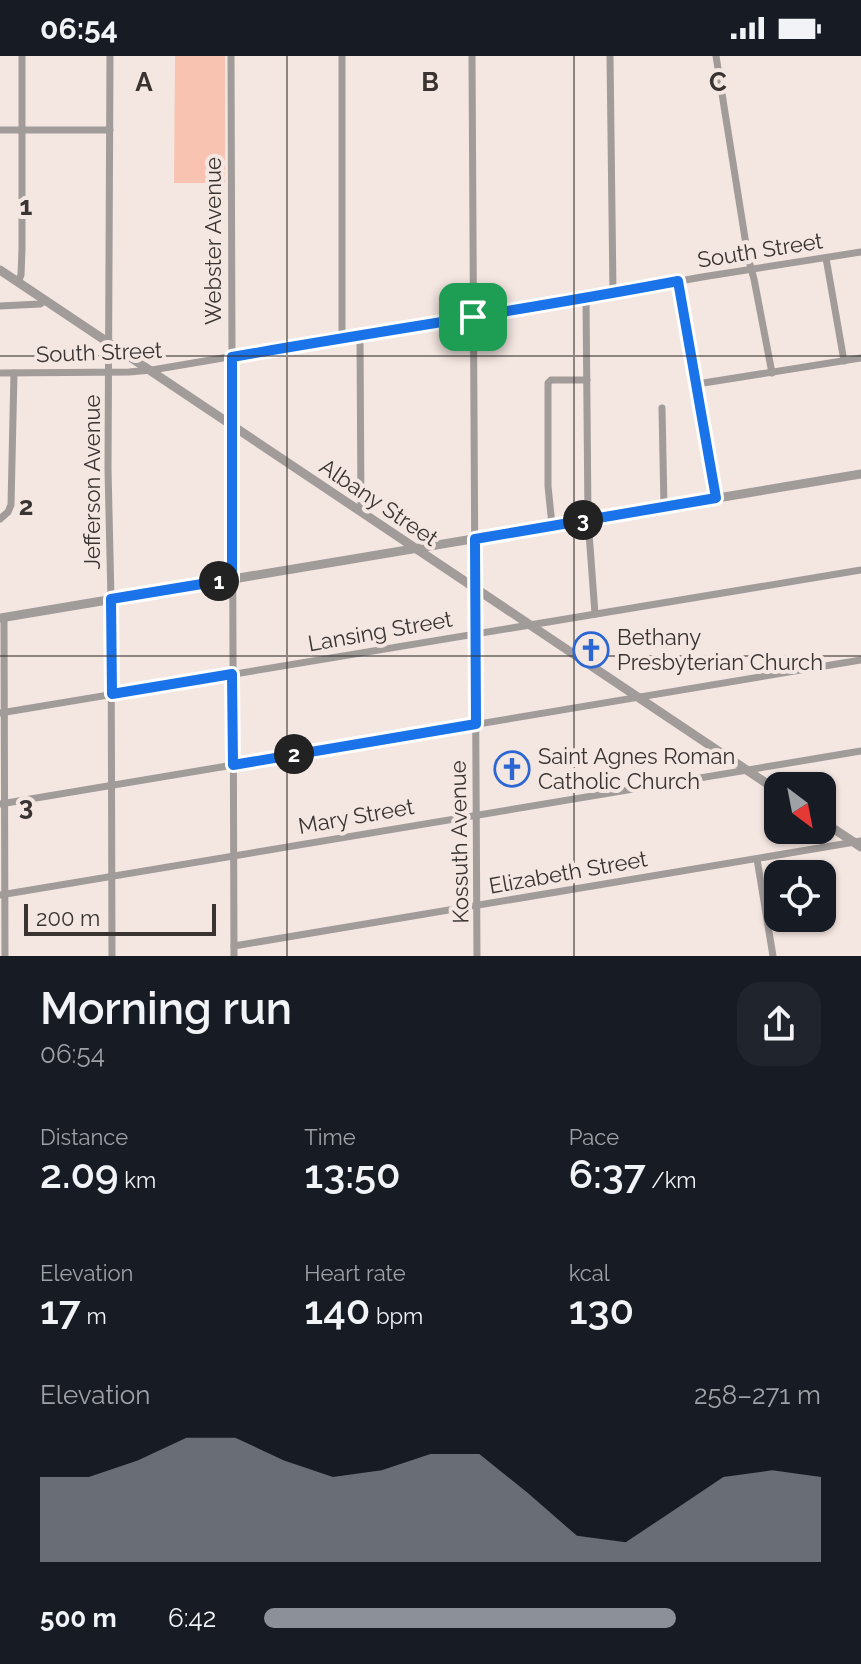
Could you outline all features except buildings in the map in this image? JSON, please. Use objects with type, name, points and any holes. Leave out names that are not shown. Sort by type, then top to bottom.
[{"type":"street","points":[[18,282],[22,249],[22,56]]},
{"type":"street","name":"Jefferson Avenue","points":[[110,56],[108,469],[112,956]]},
{"type":"street","name":"Webster Avenue","points":[[231,56],[234,956]]},
{"type":"street","points":[[342,56],[342,338]]},
{"type":"street","name":"Kossuth Avenue","points":[[472,56],[477,956]]},
{"type":"street","points":[[610,56],[613,293]]},
{"type":"street","points":[[716,56],[748,257],[772,373]]},
{"type":"street","points":[[0,130],[110,130]]},
{"type":"street","name":"South Street","points":[[0,373],[152,370],[861,252]]},
{"type":"street","points":[[826,258],[844,361]]},
{"type":"street","name":"Albany Street","points":[[0,270],[764,782]]},
{"type":"street","points":[[678,281],[716,498]]},
{"type":"street","points":[[586,298],[588,519],[595,614]]},
{"type":"street","points":[[0,306],[28,306],[46,300]]},
{"type":"street","points":[[360,335],[361,511]]},
{"type":"street","points":[[697,384],[861,358]]},
{"type":"street","points":[[0,519],[11,505],[14,373]]},
{"type":"street","points":[[552,525],[548,486],[548,383],[551,380],[587,380]]},
{"type":"street","points":[[662,408],[664,507]]},
{"type":"street","points":[[5,956],[2,894],[2,618],[861,474]]},
{"type":"street","name":"Lansing Street","points":[[2,713],[861,570]]},
{"type":"street","points":[[2,803],[861,660]]},
{"type":"street","name":"Mary Street","points":[[2,894],[861,751]]},
{"type":"street","points":[[836,830],[859,844]]},
{"type":"street","name":"Elizabeth Street","points":[[234,946],[859,844]]},
{"type":"street","points":[[757,859],[773,956]]},
{"type":"shaded area","points":[[175,56],[225,56],[225,183],[174,183]]},
{"type":"place","name":"Bethany Presbyterian Church","points":[[591,650]]},
{"type":"place","name":"Saint Agnes Roman Catholic Church","points":[[512,769]]},
{"type":"route","points":[[678,281],[716,498],[475,539],[476,724],[233,765],[232,674],[112,694],[111,599],[232,579],[232,357],[473,317],[678,281]]}]
